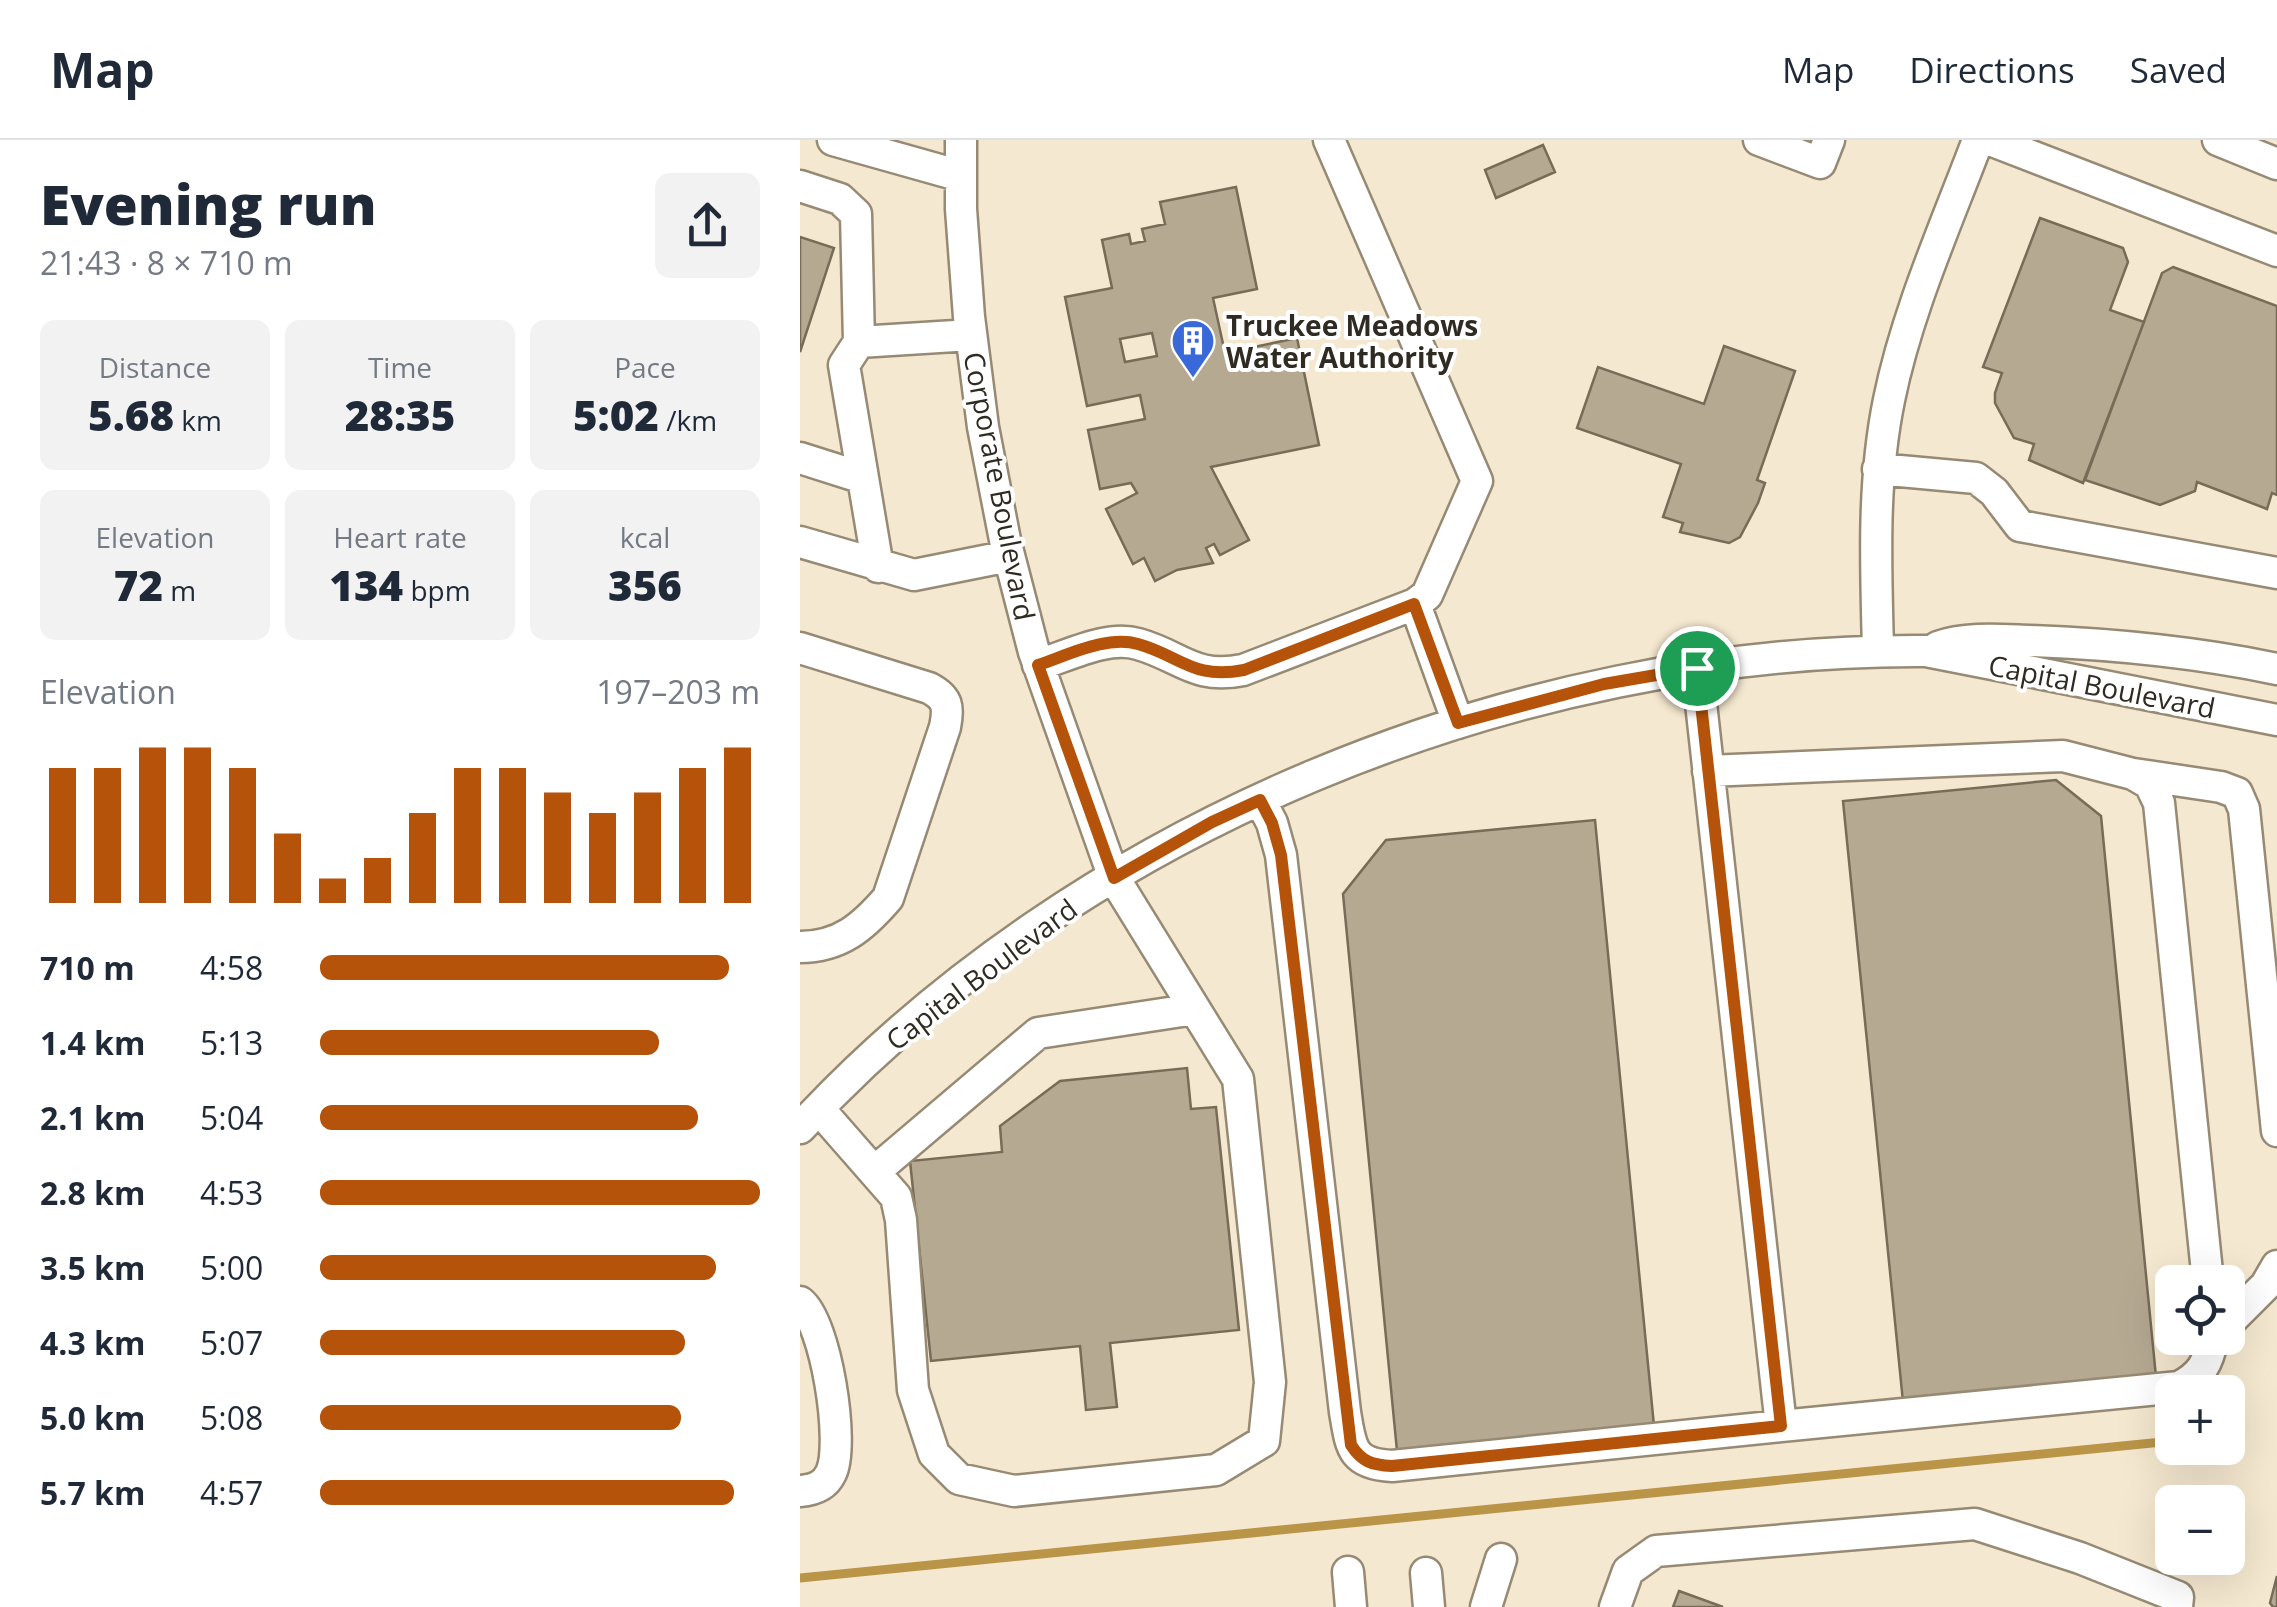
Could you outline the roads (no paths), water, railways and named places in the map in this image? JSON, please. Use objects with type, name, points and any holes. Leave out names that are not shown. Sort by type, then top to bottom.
[{"type":"street","points":[[832,140],[961,176]]},
{"type":"street","name":"Corporate Boulevard","points":[[874,1172],[896,1197],[913,1390],[934,1454],[958,1480],[1014,1491],[1216,1470],[1264,1441],[1270,1382],[1238,1079],[1114,878],[1038,665],[1009,556],[983,426],[971,335],[961,140]]},
{"type":"street","points":[[1038,665],[1106,643],[1136,643],[1198,670],[1220,675],[1244,670],[1414,604],[1427,595],[1477,482],[1329,140]]},
{"type":"street","points":[[1759,140],[1820,163],[1829,140]]},
{"type":"street","points":[[1878,651],[1878,470],[1889,399],[1906,334],[1978,140]]},
{"type":"street","points":[[1990,140],[2277,251]]},
{"type":"street","points":[[2218,140],[2277,164]]},
{"type":"street","points":[[800,186],[840,199],[856,214],[858,342],[844,366],[878,567]]},
{"type":"street","points":[[858,342],[971,335]]},
{"type":"street","points":[[800,458],[863,478]]},
{"type":"street","points":[[1878,470],[1976,478],[1994,492],[2020,526],[2277,572]]},
{"type":"street","points":[[800,542],[914,575],[1009,556]]},
{"type":"street","points":[[1414,604],[1458,723]]},
{"type":"street","name":"Capital Boulevard","points":[[1926,652],[1966,642],[2076,643],[2144,648],[2277,669]]},
{"type":"street","points":[[800,648],[929,688],[942,695],[948,708],[888,898],[869,920],[838,942],[800,947]]},
{"type":"street","name":"Capital Boulevard","points":[[808,1113],[976,970],[1114,878],[1212,822],[1260,800],[1402,741],[1458,723],[1604,684],[1697,668],[1878,651],[1926,652],[2277,720]]},
{"type":"street","points":[[1697,668],[1781,1426]]},
{"type":"street","points":[[1708,771],[2063,756],[2133,774],[2222,787],[2237,793],[2244,809],[2277,1132]]},
{"type":"street","points":[[2133,774],[2150,784],[2159,804],[2206,1265]]},
{"type":"street","points":[[1260,800],[1272,823],[1281,855],[1345,1412],[1351,1445],[1359,1458],[1374,1465],[1392,1466],[2179,1387],[2196,1378],[2210,1355]]},
{"type":"street","points":[[808,1113],[874,1172],[1038,1033],[1195,1010]]},
{"type":"street","points":[[2245,1306],[2266,1285],[2277,1266]]},
{"type":"street","points":[[800,1302],[815,1321],[826,1355],[837,1456],[830,1477],[816,1490],[800,1492]]},
{"type":"street","points":[[1615,1607],[1628,1571],[1656,1551],[1975,1524],[2080,1558],[2177,1602]]},
{"type":"street","points":[[1486,1607],[1501,1559]]},
{"type":"street","points":[[1348,1572],[1351,1607]]},
{"type":"street","points":[[1426,1574],[1429,1607]]},
{"type":"waterway","points":[[800,1578],[2155,1443]]},
{"type":"place","name":"Truckee Meadows Water Authority","points":[[1193,379]]}]
